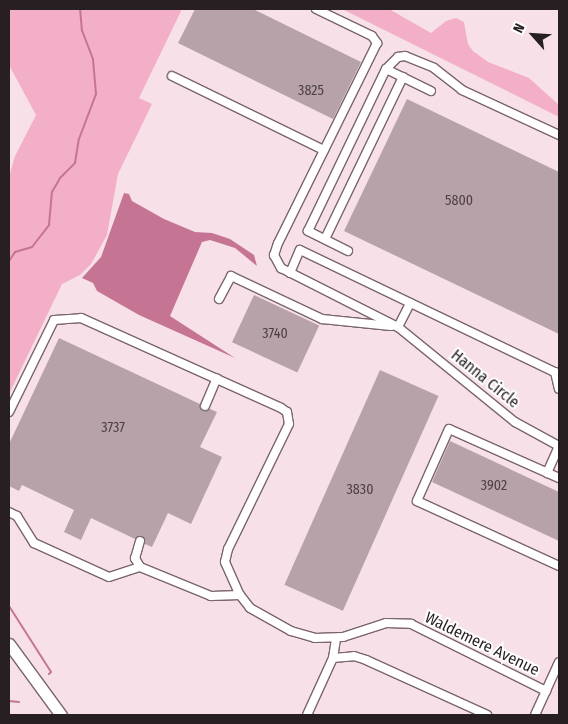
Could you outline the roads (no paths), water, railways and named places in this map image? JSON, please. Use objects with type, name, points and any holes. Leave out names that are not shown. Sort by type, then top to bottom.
[{"type":"highway","points":[[9,644],[61,715]]},
{"type":"street","points":[[316,9],[372,36],[377,43],[274,255],[281,268],[290,273],[300,250],[555,372],[559,389]]},
{"type":"street","points":[[348,251],[308,231],[386,69],[398,57],[415,59],[449,78],[462,90],[559,136]]},
{"type":"street","points":[[386,69],[431,91]]},
{"type":"street","points":[[172,76],[324,150]]},
{"type":"street","points":[[325,240],[403,78]]},
{"type":"street","name":"Hanna Circle","points":[[290,273],[398,327],[515,422],[559,446]]},
{"type":"street","points":[[219,299],[231,276],[322,319],[398,327],[410,303]]},
{"type":"street","name":"Waldemere Avenue","points":[[9,412],[54,320],[82,318],[282,408],[287,412],[289,424],[228,549],[225,562],[240,595],[257,614],[291,631],[315,638],[336,638],[381,624],[411,624],[546,691]]},
{"type":"street","points":[[205,406],[217,378]]},
{"type":"street","points":[[559,478],[449,429],[417,501],[559,566]]},
{"type":"street","points":[[546,473],[559,446]]},
{"type":"street","points":[[9,512],[16,516],[34,543],[109,577],[140,567]]},
{"type":"street","points":[[140,541],[135,558],[140,567],[211,596],[240,595]]},
{"type":"street","points":[[307,715],[333,658],[336,638]]},
{"type":"street","points":[[333,658],[354,656],[366,660],[487,715]]},
{"type":"street","points":[[534,715],[559,662]]},
{"type":"waterway","points":[[9,261],[15,252],[32,247],[49,225],[52,192],[60,178],[75,163],[79,139],[96,94],[93,59],[82,31],[80,9]]},
{"type":"waterway","points":[[9,606],[51,672],[49,674]]},
{"type":"waterway","points":[[9,701],[19,702]]}]
